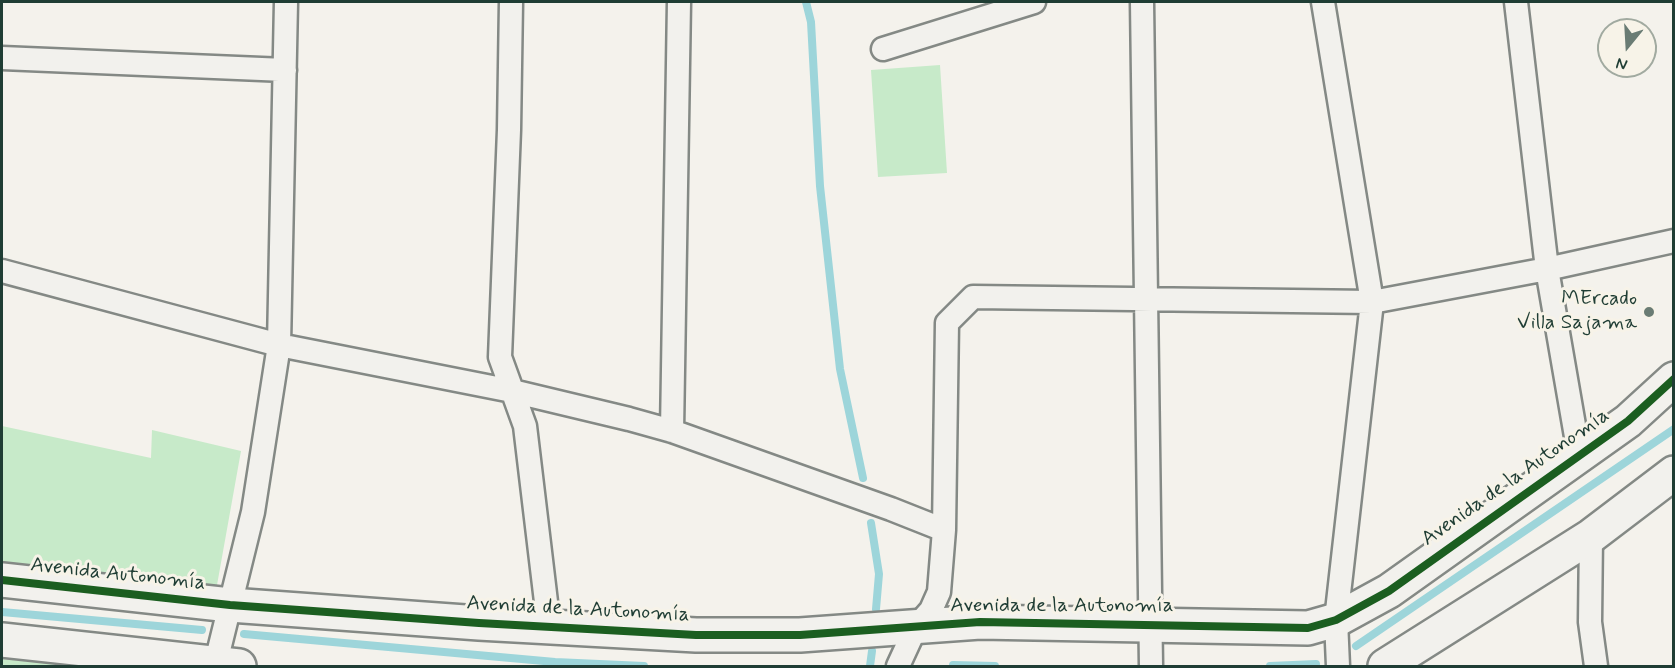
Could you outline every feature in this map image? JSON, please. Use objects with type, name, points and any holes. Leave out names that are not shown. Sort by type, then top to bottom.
[{"type":"street","points":[[2,640],[223,666],[230,605],[253,512],[279,345],[286,2]]},
{"type":"street","points":[[511,2],[509,130],[500,357],[525,426],[549,627]]},
{"type":"street","points":[[672,431],[679,2]]},
{"type":"street","points":[[883,49],[998,7],[1034,2]]},
{"type":"street","points":[[1142,2],[1144,298],[1151,666]]},
{"type":"street","points":[[1323,2],[1372,302],[1336,620],[1338,666]]},
{"type":"street","points":[[1516,2],[1547,269],[1579,454]]},
{"type":"street","points":[[2,58],[285,70]]},
{"type":"street","points":[[898,666],[916,627],[931,610],[939,592],[944,530],[947,323],[973,297],[1372,302],[1547,269],[1674,241]]},
{"type":"street","points":[[2,271],[279,345],[512,391],[672,431],[944,530]]},
{"type":"street","name":"Avenida de la Autonomía","points":[[230,605],[696,635],[800,635],[980,622],[1308,628],[1336,620],[1389,591],[1628,421],[1674,379]]},
{"type":"street","points":[[1385,666],[1591,536],[1674,473]]},
{"type":"street","points":[[1591,536],[1590,622],[1596,666]]},
{"type":"street","name":"Avenida Autonomía","points":[[2,580],[230,605]]},
{"type":"green space","points":[[940,65],[947,173],[878,177],[871,70]]},
{"type":"green space","points":[[2,426],[151,458],[152,430],[241,451],[217,585],[2,563]]},
{"type":"green space","points":[[2,659],[79,666],[2,666]]},
{"type":"waterway","points":[[806,2],[811,22],[820,186],[840,369],[863,478]]},
{"type":"waterway","points":[[1356,646],[1674,429]]},
{"type":"waterway","points":[[871,523],[879,574],[876,609]]},
{"type":"waterway","points":[[2,612],[202,630]]},
{"type":"waterway","points":[[244,634],[555,662],[644,666]]},
{"type":"waterway","points":[[870,666],[872,651]]},
{"type":"waterway","points":[[1270,666],[1316,664]]},
{"type":"waterway","points":[[953,665],[995,666]]},
{"type":"cycle path","points":[[2,580],[230,605],[479,623],[696,635],[800,635],[980,622],[1308,628],[1336,620],[1389,591],[1628,421],[1674,379]]},
{"type":"place","name":"MErcado Villa Sajama","points":[[1649,312]]}]
